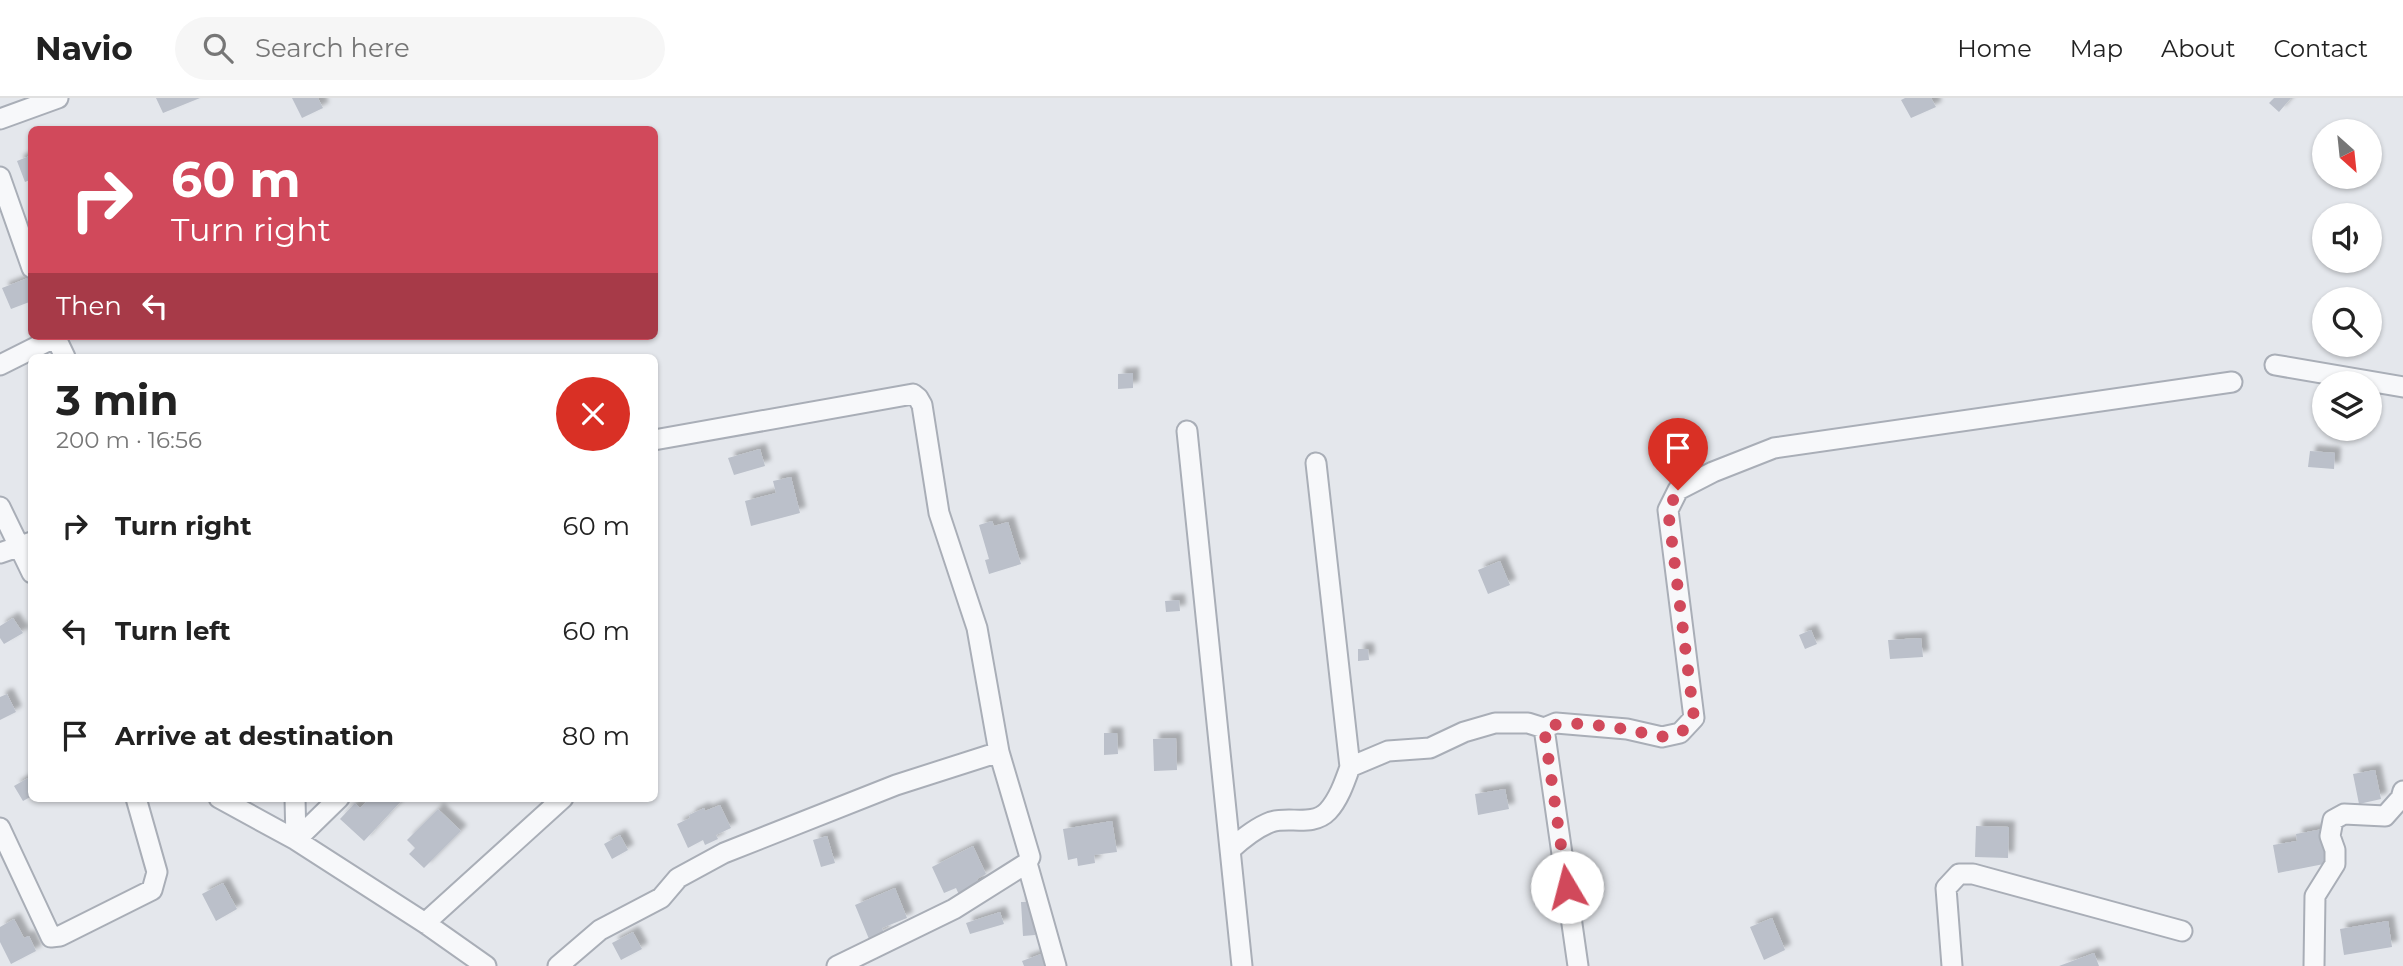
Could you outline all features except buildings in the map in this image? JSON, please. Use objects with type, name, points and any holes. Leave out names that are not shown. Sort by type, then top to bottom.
[{"type":"street","points":[[0,119],[58,98]]},
{"type":"street","points":[[0,177],[28,257]]},
{"type":"street","points":[[0,365],[49,340]]},
{"type":"street","points":[[2275,365],[2403,387]]},
{"type":"street","points":[[1350,767],[1388,751],[1430,747],[1464,732],[1495,723],[1528,723],[1544,728],[1556,723],[1580,725],[1627,729],[1662,737],[1681,733],[1694,718],[1668,510],[1678,490],[1713,472],[1774,448],[2232,382]]},
{"type":"street","points":[[658,439],[913,394],[922,405],[939,513],[977,628],[999,752],[1030,857],[1027,863],[954,909],[838,966]]},
{"type":"street","points":[[1187,431],[1242,966]]},
{"type":"street","points":[[1230,850],[1244,836],[1272,822],[1306,821],[1327,812],[1341,790],[1350,767],[1316,463]]},
{"type":"street","points":[[0,507],[28,566]]},
{"type":"street","points":[[1544,728],[1578,966]]},
{"type":"street","points":[[558,966],[600,930],[661,898],[678,878],[724,853],[896,785],[999,752]]},
{"type":"street","points":[[2314,966],[2315,896],[2335,864],[2335,850],[2330,836],[2333,820],[2344,814],[2385,816],[2401,798],[2403,791]]},
{"type":"street","points":[[0,828],[51,937],[60,936],[152,890],[157,872],[137,802]]},
{"type":"street","points":[[226,802],[296,840],[425,923],[486,966]]},
{"type":"street","points":[[295,802],[296,840]]},
{"type":"street","points":[[296,840],[335,802]]},
{"type":"street","points":[[425,923],[559,802]]},
{"type":"street","points":[[1027,863],[1056,966]]},
{"type":"street","points":[[1952,966],[1946,888],[1959,874],[1973,874],[2182,932]]},
{"type":"route","points":[[1567,887],[1544,728],[1556,723],[1627,729],[1662,737],[1681,733],[1694,718],[1668,510],[1678,490]]}]
